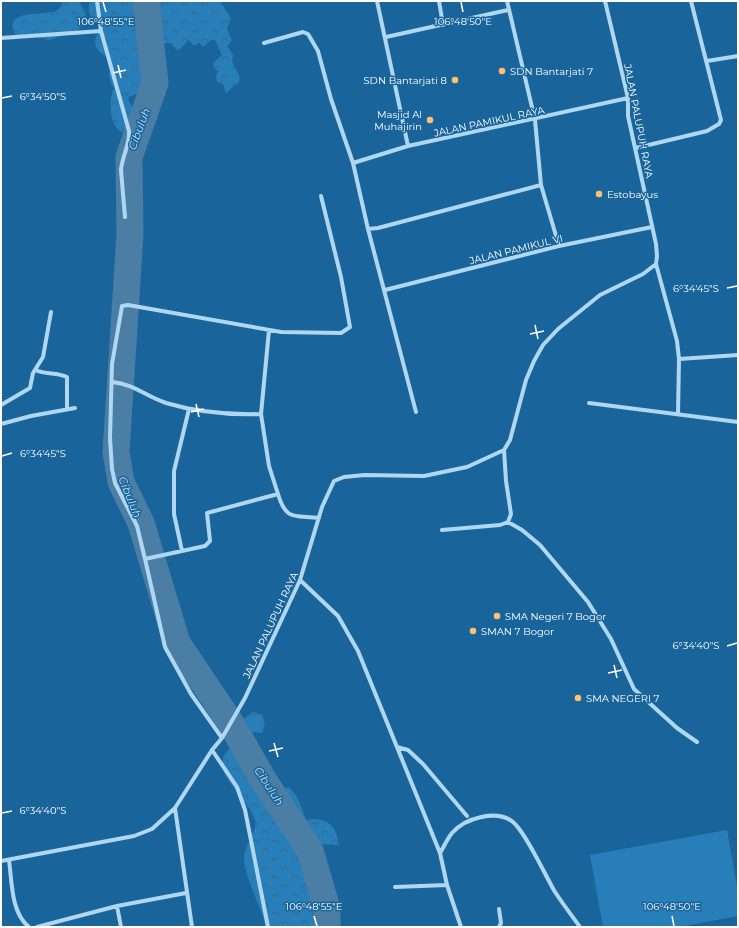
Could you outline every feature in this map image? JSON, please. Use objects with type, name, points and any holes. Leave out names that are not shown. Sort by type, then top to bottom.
[{"type":"street","points":[[97,1],[101,31],[129,131],[129,141],[121,170],[125,216]]},
{"type":"street","points":[[377,1],[408,146]]},
{"type":"street","points":[[439,1],[443,25]]},
{"type":"street","points":[[507,1],[535,120],[541,185],[559,246]]},
{"type":"street","name":"JALAN PALUPUH RAYA","points":[[605,1],[628,98],[628,116],[656,244],[656,264],[677,341],[679,359],[678,414]]},
{"type":"street","points":[[636,148],[707,131],[720,124],[721,120],[708,61],[691,1]]},
{"type":"street","points":[[386,38],[508,10]]},
{"type":"street","points":[[1,38],[101,31]]},
{"type":"street","points":[[264,43],[303,32],[308,34],[318,51],[331,99],[353,163],[368,229],[416,412]]},
{"type":"street","points":[[708,61],[738,56]]},
{"type":"street","name":"JALAN PAMIKUL RAYA","points":[[353,163],[408,146],[535,120],[628,98]]},
{"type":"street","points":[[368,229],[378,228],[541,185]]},
{"type":"street","points":[[222,738],[191,694],[166,647],[137,526],[115,483],[112,470],[110,438],[113,382],[112,364],[122,306],[128,305],[269,330],[313,334],[341,333],[350,328],[341,277],[321,196]]},
{"type":"street","name":"JALAN PAMIKUL VI","points":[[385,290],[559,246],[652,227]]},
{"type":"street","points":[[442,530],[500,525],[508,522],[511,514],[506,480],[504,450],[510,440],[526,380],[543,345],[558,329],[600,295],[643,274],[656,264]]},
{"type":"street","points":[[1,405],[28,391],[30,388],[35,370],[43,357],[51,312]]},
{"type":"street","points":[[269,330],[261,414],[269,466],[284,511],[288,514],[319,518]]},
{"type":"street","points":[[679,359],[738,355]]},
{"type":"street","points":[[35,370],[44,374],[58,374],[67,377],[67,409]]},
{"type":"street","points":[[113,382],[134,387],[147,396],[190,409],[242,415],[261,414]]},
{"type":"street","points":[[589,403],[738,422]]},
{"type":"street","points":[[1,424],[31,416],[75,408]]},
{"type":"street","points":[[182,551],[174,514],[174,471],[190,409]]},
{"type":"street","name":"JALAN PALUPUH RAYA","points":[[1,861],[134,836],[152,829],[175,808],[212,750],[222,738],[245,698],[300,580],[319,518],[334,481],[344,477],[365,475],[424,476],[468,468],[504,450]]},
{"type":"street","points":[[146,559],[205,546],[209,543],[207,513],[278,494]]},
{"type":"street","points":[[508,522],[522,530],[540,545],[588,602],[611,639],[634,689],[678,728],[697,742]]},
{"type":"street","points":[[300,580],[338,616],[354,644],[398,747],[440,853],[447,885],[461,927]]},
{"type":"street","points":[[398,747],[408,750],[423,764],[467,816]]},
{"type":"street","points":[[212,750],[237,787],[245,810],[268,927]]},
{"type":"street","points":[[175,808],[192,927]]},
{"type":"street","points":[[440,853],[453,832],[471,820],[490,816],[504,816],[514,823],[556,893],[580,927]]},
{"type":"street","points":[[9,860],[15,904],[22,921],[29,927]]},
{"type":"street","points":[[395,887],[447,885]]},
{"type":"street","points":[[37,927],[117,906],[186,893]]},
{"type":"street","points":[[117,906],[120,927]]},
{"type":"street","points":[[499,927],[500,909]]},
{"type":"green space","points":[[61,1],[79,1],[86,15],[80,28],[76,32],[48,40],[38,37],[16,36],[13,27],[14,21],[18,17],[56,11],[62,4]]},
{"type":"green space","points":[[90,1],[220,1],[231,18],[227,29],[232,40],[227,46],[233,55],[232,61],[240,78],[239,82],[226,93],[223,84],[217,82],[216,75],[218,72],[213,66],[214,62],[222,55],[215,40],[211,40],[203,47],[199,42],[196,45],[193,45],[189,40],[179,50],[176,50],[171,43],[164,43],[146,62],[149,73],[146,79],[143,79],[153,89],[156,100],[155,103],[148,103],[146,100],[145,90],[129,97],[128,100],[136,118],[135,127],[127,134],[121,132],[113,122],[111,100],[114,88],[109,76],[110,66],[108,64],[107,57],[99,51],[95,44],[96,37],[101,28],[90,13]]},
{"type":"green space","points":[[253,712],[262,715],[265,724],[262,733],[250,732],[244,742],[242,749],[248,765],[271,788],[278,790],[289,787],[297,798],[306,820],[313,819],[324,821],[333,827],[338,838],[339,845],[317,844],[310,850],[327,909],[332,921],[341,927],[266,927],[247,876],[244,858],[246,848],[255,829],[255,820],[248,806],[226,776],[222,762],[226,752],[237,742],[240,737],[245,718]]},
{"type":"green space","points":[[727,830],[738,891],[738,916],[678,927],[603,927],[590,855]]},
{"type":"waterway","name":"Cibuluh","points":[[146,1],[155,83],[129,157],[130,234],[116,452],[121,482],[141,523],[177,643],[232,725],[264,781],[310,850],[327,909],[327,927]]},
{"type":"place","name":"SDN Bantarjati 7","points":[[502,71]]},
{"type":"place","name":"SDN Bantarjati 8","points":[[455,80]]},
{"type":"place","name":"Masjid Al Muhajirin","points":[[430,120]]},
{"type":"place","name":"Estobayus","points":[[599,194]]},
{"type":"place","name":"SMA Negeri 7 Bogor","points":[[497,616]]},
{"type":"place","name":"SMAN 7 Bogor","points":[[473,631]]},
{"type":"place","name":"SMA NEGERI 7","points":[[578,698]]}]
